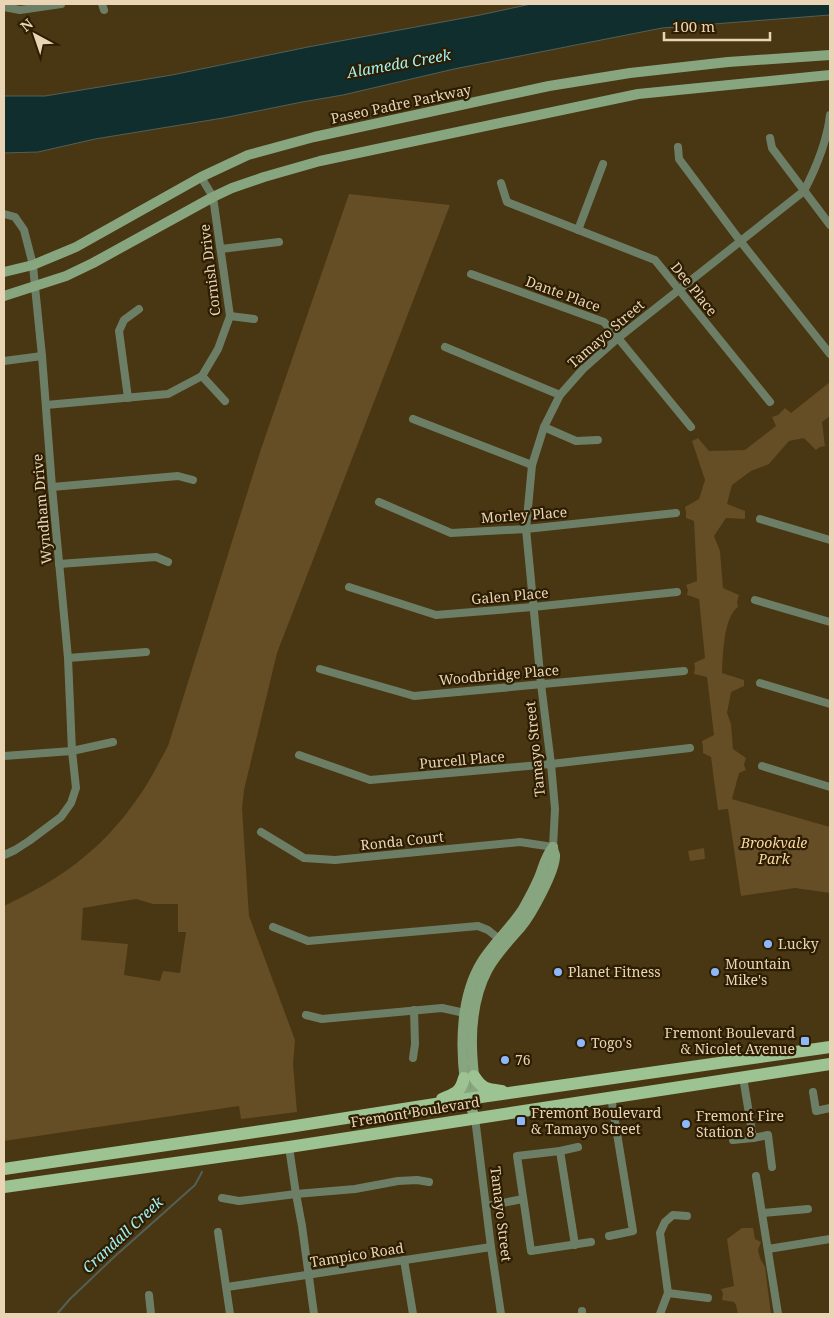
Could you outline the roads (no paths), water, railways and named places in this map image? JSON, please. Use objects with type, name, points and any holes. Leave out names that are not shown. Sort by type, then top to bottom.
[{"type":"main road","name":"Paseo Padre Parkway","points":[[4,272],[33,265],[76,247],[201,177],[248,156],[314,137],[549,86],[649,70],[830,55]]},
{"type":"main road","points":[[4,296],[66,276],[232,188],[320,161],[638,94],[830,75]]},
{"type":"main road","name":"Tamayo Street","points":[[475,1118],[469,1077],[463,1068],[463,1027],[469,1013],[468,993],[480,964],[502,941],[531,895],[552,847]]},
{"type":"main road","name":"Fremont Boulevard","points":[[4,1169],[830,1047]]},
{"type":"main road","name":"Fremont Boulevard","points":[[4,1186],[289,1147],[830,1064]]},
{"type":"main road","points":[[424,1106],[456,1093],[469,1077],[488,1089],[516,1092]]},
{"type":"street","points":[[4,7],[20,10],[61,4]]},
{"type":"street","name":"Tamayo Street","points":[[552,847],[555,809],[526,529],[532,465],[544,427],[560,395],[582,369],[618,338],[804,191],[818,164],[829,133],[830,115]]},
{"type":"street","points":[[770,138],[772,148],[830,225]]},
{"type":"street","points":[[678,147],[679,159],[741,242],[830,354]]},
{"type":"street","points":[[578,230],[603,164]]},
{"type":"street","name":"Cornish Drive","points":[[201,177],[213,197],[230,316],[218,349],[202,376]]},
{"type":"street","name":"Dee Place","points":[[501,183],[507,202],[655,260],[770,402]]},
{"type":"street","name":"Wyndham Drive","points":[[4,214],[15,217],[24,230],[33,265],[68,658],[72,751],[76,788],[71,803],[61,817],[36,836],[4,855]]},
{"type":"street","points":[[221,248],[279,242]]},
{"type":"street","name":"Dante Place","points":[[471,274],[604,322],[691,427]]},
{"type":"street","points":[[128,398],[119,331],[124,320],[139,308]]},
{"type":"street","points":[[230,316],[254,320]]},
{"type":"street","points":[[445,347],[560,395]]},
{"type":"street","points":[[4,361],[42,356]]},
{"type":"street","points":[[46,405],[168,394],[202,376],[225,401]]},
{"type":"street","points":[[413,419],[532,465]]},
{"type":"street","points":[[544,427],[576,441],[598,440]]},
{"type":"street","points":[[52,487],[178,476],[193,480]]},
{"type":"street","name":"Morley Place","points":[[379,502],[450,532],[526,529],[676,513]]},
{"type":"street","points":[[760,519],[830,540]]},
{"type":"street","points":[[59,564],[156,557],[168,562]]},
{"type":"street","name":"Galen Place","points":[[349,587],[436,615],[677,592]]},
{"type":"street","points":[[755,600],[830,622]]},
{"type":"street","points":[[68,658],[146,652]]},
{"type":"street","name":"Woodbridge Place","points":[[320,669],[414,696],[684,671]]},
{"type":"street","points":[[760,683],[830,704]]},
{"type":"street","points":[[4,756],[72,751],[113,742]]},
{"type":"street","name":"Purcell Place","points":[[299,755],[370,780],[551,764],[690,748]]},
{"type":"street","points":[[762,766],[830,787]]},
{"type":"street","name":"Ronda Court","points":[[261,832],[304,858],[335,860],[520,842],[552,847]]},
{"type":"street","points":[[273,927],[308,941],[478,926],[488,930],[502,941]]},
{"type":"street","points":[[306,1015],[322,1019],[442,1008],[469,1013]]},
{"type":"street","points":[[413,1058],[416,1044],[414,1010]]},
{"type":"street","points":[[743,1077],[753,1138]]},
{"type":"street","points":[[813,1092],[816,1111],[830,1108]]},
{"type":"street","points":[[609,1236],[634,1231],[611,1097]]},
{"type":"street","name":"Tamayo Street","points":[[475,1118],[501,1314]]},
{"type":"street","points":[[733,1140],[768,1135],[772,1167]]},
{"type":"street","points":[[289,1147],[314,1314]]},
{"type":"street","points":[[578,1147],[517,1156],[531,1251],[591,1242]]},
{"type":"street","points":[[560,1150],[575,1245]]},
{"type":"street","points":[[756,1176],[778,1314]]},
{"type":"street","points":[[222,1198],[239,1201],[355,1189],[398,1181],[417,1180],[429,1182]]},
{"type":"street","points":[[486,1206],[524,1199]]},
{"type":"street","points":[[763,1213],[808,1208]]},
{"type":"street","points":[[660,1314],[668,1293],[660,1233],[665,1222],[673,1216],[687,1216]]},
{"type":"street","points":[[218,1232],[230,1314]]},
{"type":"street","points":[[768,1249],[830,1239]]},
{"type":"street","name":"Tampico Road","points":[[226,1287],[491,1247]]},
{"type":"street","points":[[404,1260],[413,1314]]},
{"type":"street","points":[[668,1293],[708,1298]]},
{"type":"street","points":[[149,1295],[150,1314]]},
{"type":"water","name":"Alameda Creek","points":[[531,4],[830,4],[830,15],[662,28],[454,69],[343,95],[223,118],[95,139],[38,152],[4,153],[4,96],[45,96],[172,75]]},
{"type":"waterway","name":"Crandall Creek","points":[[57,1314],[114,1257],[195,1185],[202,1172]]},
{"type":"place","name":"Lucky","points":[[768,944]]},
{"type":"place","name":"Planet Fitness","points":[[558,972]]},
{"type":"place","name":"Mountain Mike's","points":[[715,972]]},
{"type":"place","name":"Fremont Boulevard & Nicolet Avenue","points":[[805,1041]]},
{"type":"place","name":"Togo's","points":[[581,1043]]},
{"type":"place","name":"76","points":[[505,1060]]},
{"type":"place","name":"Fremont Boulevard & Tamayo Street","points":[[521,1121]]},
{"type":"place","name":"Fremont Fire Station 8","points":[[686,1124]]},
{"type":"park label","name":"Brookvale Park","points":[[774,852]]}]
